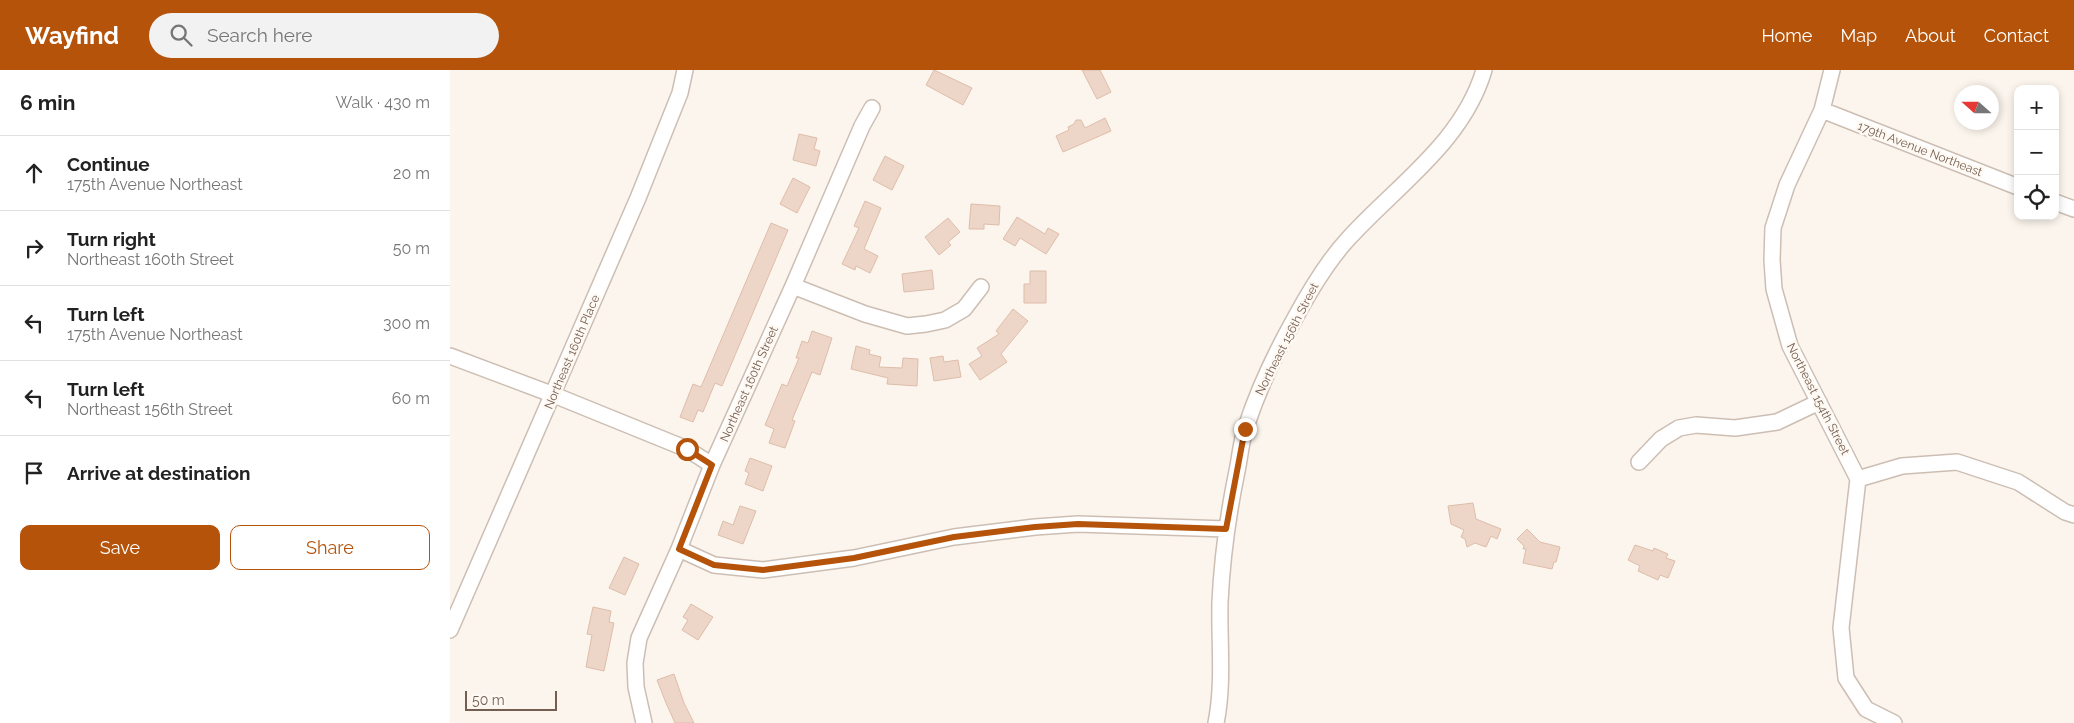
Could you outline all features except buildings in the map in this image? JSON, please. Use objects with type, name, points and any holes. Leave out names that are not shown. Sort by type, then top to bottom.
[{"type":"street","name":"Northeast 160th Place","points":[[450,630],[554,395],[638,198],[680,93],[685,70]]},
{"type":"street","name":"Northeast 156th Street","points":[[1216,723],[1219,701],[1220,603],[1226,529],[1245,429],[1259,394],[1294,321],[1318,278],[1347,240],[1427,161],[1460,120],[1480,84],[1484,70]]},
{"type":"street","name":"Northeast 154th Street","points":[[1832,70],[1822,110],[1787,185],[1773,228],[1772,260],[1774,289],[1790,346],[1858,479]]},
{"type":"street","name":"Northeast 160th Street","points":[[644,723],[636,687],[635,663],[639,638],[679,549],[712,465],[793,286],[862,126],[872,108]]},
{"type":"street","name":"179th Avenue Northeast","points":[[1822,110],[2014,185]]},
{"type":"street","points":[[2059,203],[2074,209]]},
{"type":"street","points":[[793,286],[866,314],[907,326],[945,320],[964,309],[981,287]]},
{"type":"street","points":[[450,356],[554,395],[687,449],[712,465]]},
{"type":"street","points":[[1640,462],[1661,439],[1679,428],[1696,425],[1735,428],[1777,422],[1819,402]]},
{"type":"street","points":[[1894,723],[1866,709],[1846,678],[1841,628],[1858,479],[1902,466],[1957,462],[2018,482],[2065,512],[2074,515]]},
{"type":"street","points":[[679,549],[714,565],[763,570],[854,558],[954,537],[1035,527],[1078,524],[1226,529]]},
{"type":"route","points":[[687,449],[712,465],[679,549],[714,565],[763,570],[854,558],[954,537],[1035,527],[1078,524],[1226,529],[1245,429]]}]
